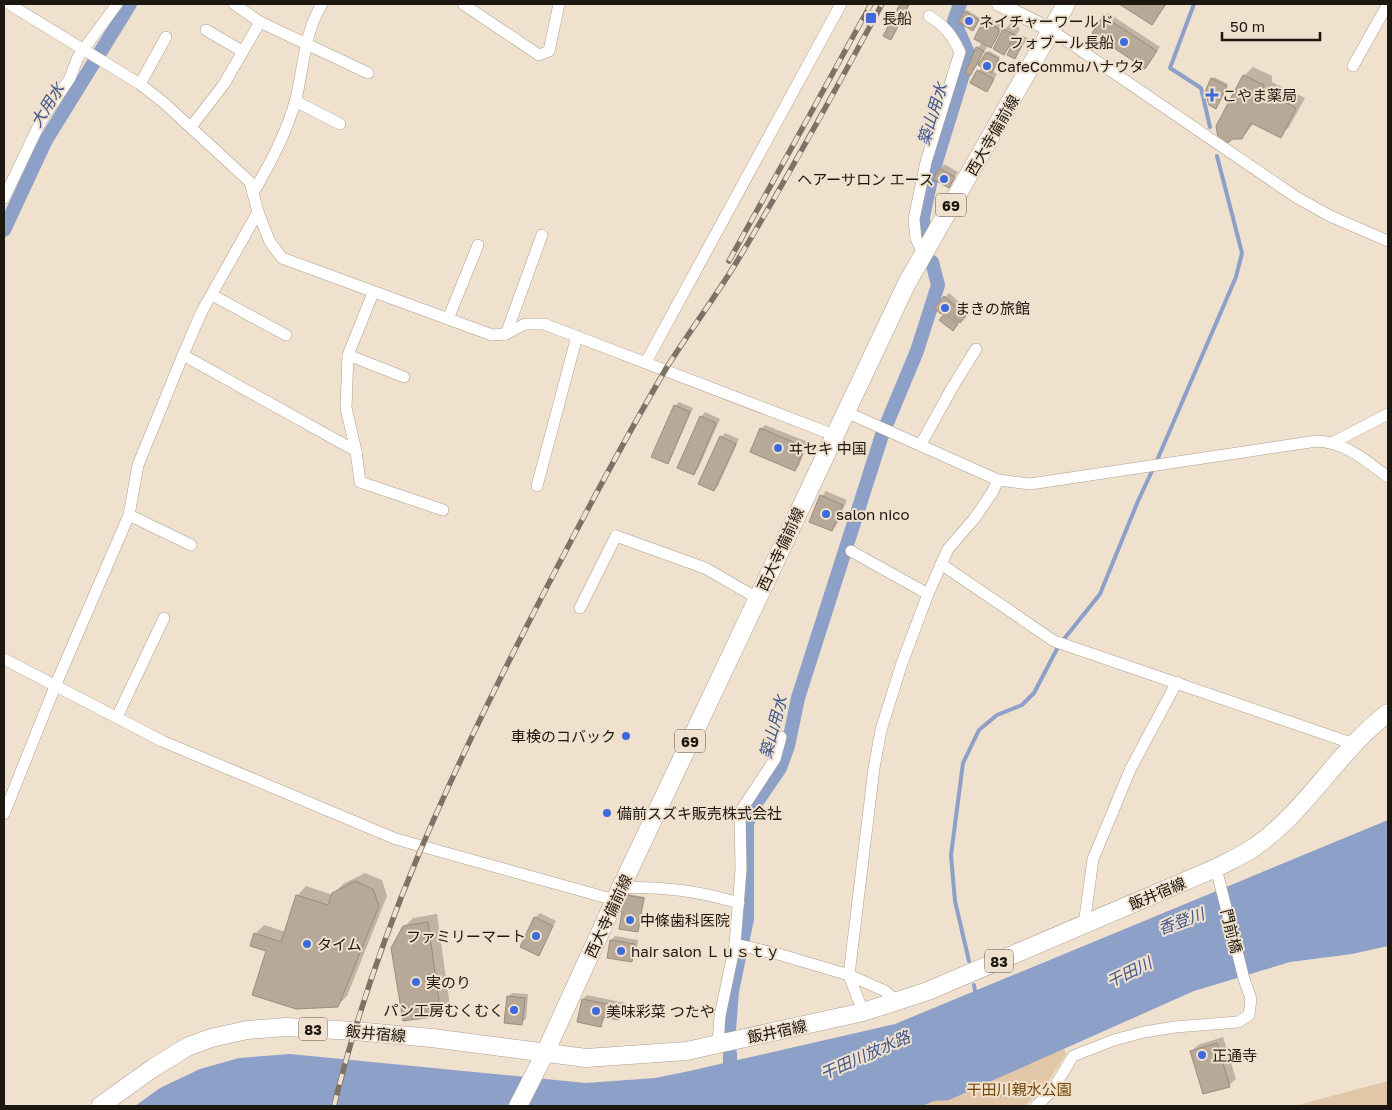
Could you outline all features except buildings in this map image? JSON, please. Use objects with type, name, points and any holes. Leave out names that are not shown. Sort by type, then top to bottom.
[{"type":"main road","name":"西大寺備前線","points":[[518,1106],[545,1053],[757,598],[907,283],[1066,4]]},
{"type":"main road","name":"飯井宿線","points":[[100,1106],[153,1068],[187,1047],[211,1038],[247,1030],[286,1027],[354,1030],[586,1058],[686,1051],[864,1012],[897,1002],[928,991],[1084,925],[1218,876],[1280,825],[1354,744],[1388,714]]},
{"type":"street","points":[[9,4],[140,84],[191,127],[250,182],[258,212],[270,242],[282,258],[492,335],[506,334],[525,324],[544,324],[834,435]]},
{"type":"street","points":[[4,198],[41,121],[116,4]]},
{"type":"street","points":[[234,4],[260,22],[368,73]]},
{"type":"street","points":[[253,193],[275,156],[288,128],[304,66],[306,45],[312,20],[322,4]]},
{"type":"street","points":[[463,4],[539,55],[549,51],[559,4]]},
{"type":"street","points":[[646,362],[841,4]]},
{"type":"street","points":[[999,4],[1052,30],[1296,197],[1330,216],[1388,241]]},
{"type":"street","points":[[1353,66],[1388,4]]},
{"type":"street","points":[[924,254],[916,238],[914,219],[926,162],[960,52],[952,35],[943,25],[929,16]]},
{"type":"street","points":[[191,127],[224,84],[260,22]]},
{"type":"street","points":[[206,30],[242,51]]},
{"type":"street","points":[[140,84],[166,37]]},
{"type":"street","points":[[295,101],[340,124]]},
{"type":"street","points":[[4,814],[56,684],[129,515],[138,465],[183,355],[212,295],[258,212]]},
{"type":"street","points":[[506,334],[542,234]]},
{"type":"street","points":[[448,319],[478,245]]},
{"type":"street","points":[[373,292],[348,355],[346,408],[356,451],[360,482],[443,510]]},
{"type":"street","points":[[212,295],[286,335]]},
{"type":"street","points":[[537,486],[577,336]]},
{"type":"street","points":[[922,444],[952,388],[976,350]]},
{"type":"street","points":[[183,355],[356,451]]},
{"type":"street","points":[[348,355],[404,377]]},
{"type":"street","points":[[846,412],[922,444],[998,480],[1030,484],[1317,441],[1334,442],[1351,449],[1388,477]]},
{"type":"street","points":[[1334,442],[1388,414]]},
{"type":"street","points":[[864,1012],[849,975],[874,768],[881,730],[902,664],[928,594],[948,549],[974,519],[992,494],[998,480]]},
{"type":"street","points":[[129,515],[191,545]]},
{"type":"street","points":[[580,608],[616,536],[705,568],[757,598]]},
{"type":"street","points":[[851,551],[928,594]]},
{"type":"street","points":[[941,564],[1054,641],[1354,744]]},
{"type":"street","points":[[117,717],[164,618]]},
{"type":"street","points":[[4,659],[56,684],[162,741],[396,839],[618,894],[644,887],[695,891],[739,903]]},
{"type":"street","points":[[1084,925],[1093,859],[1131,768],[1178,682]]},
{"type":"street","points":[[718,1044],[720,1016],[741,946],[739,903],[740,812],[775,758],[781,737]]},
{"type":"street","name":"門前橋","points":[[1036,1106],[1052,1091],[1073,1056],[1114,1040],[1144,1032],[1175,1027],[1238,1022],[1249,1015],[1252,999],[1244,979],[1218,876]]},
{"type":"street","points":[[741,946],[849,975],[885,991],[897,1002]]},
{"type":"green space","name":"干田川親水公園","points":[[1064,1049],[1066,1054],[1044,1088],[1025,1106],[922,1106],[934,1101],[950,1099]]},
{"type":"green space","points":[[1388,1081],[1388,1106],[1294,1106]]},
{"type":"water","points":[[1388,820],[1388,946],[1352,954],[1290,962],[1194,991],[949,1100],[934,1101],[922,1106],[135,1106],[160,1088],[200,1069],[239,1058],[290,1054],[586,1083],[655,1078],[685,1072],[895,1024]]},
{"type":"waterway","name":"大用水","points":[[4,230],[46,140],[130,4]]},
{"type":"waterway","name":"築山用水","points":[[924,238],[923,217],[932,175],[969,55],[954,21],[960,4]]},
{"type":"waterway","points":[[1194,4],[1170,68],[1201,88],[1210,127]]},
{"type":"waterway","points":[[1158,458],[1236,277],[1242,253],[1217,156]]},
{"type":"waterway","name":"築山用水","points":[[887,423],[917,351],[938,285],[932,262]]},
{"type":"waterway","name":"築山用水","points":[[729,1030],[732,991],[747,919],[747,824],[754,806],[780,768],[788,746],[798,698],[882,435]]},
{"type":"waterway","points":[[1064,639],[1100,594],[1152,471]]},
{"type":"waterway","points":[[969,961],[955,901],[951,855],[963,763],[979,730],[997,715],[1022,705],[1034,693],[1058,647]]},
{"type":"waterway","points":[[974,985],[976,997]]},
{"type":"waterway","name":"築山用水","points":[[730,1053],[730,1064]]},
{"type":"railway","points":[[729,261],[871,4]]},
{"type":"railway","points":[[334,1106],[351,1042],[393,917],[444,796],[501,677],[580,523],[649,398],[755,231],[811,135],[882,4]]},
{"type":"place","name":"長船","points":[[871,18]]},
{"type":"place","name":"ネイチャーワールド","points":[[969,21]]},
{"type":"place","name":"フォブール長船","points":[[1124,42]]},
{"type":"place","name":"CafeCommuハナウタ","points":[[987,66]]},
{"type":"place","name":"こやま薬局","points":[[1212,95]]},
{"type":"place","name":"ヘアーサロン エース","points":[[944,179]]},
{"type":"place","name":"まきの旅館","points":[[945,308]]},
{"type":"place","name":"ヰセキ 中国","points":[[778,448]]},
{"type":"place","name":"salon nico","points":[[826,514]]},
{"type":"place","name":"車検のコバック","points":[[626,736]]},
{"type":"place","name":"備前スズキ販売株式会社","points":[[607,813]]},
{"type":"place","name":"中條歯科医院","points":[[630,920]]},
{"type":"place","name":"ファミリーマート","points":[[536,936]]},
{"type":"place","name":"タイム","points":[[307,944]]},
{"type":"place","name":"hair salon Ｌｕｓｔｙ","points":[[621,951]]},
{"type":"place","name":"実のり","points":[[416,982]]},
{"type":"place","name":"パン工房むくむく","points":[[514,1010]]},
{"type":"place","name":"美味彩菜 つたや","points":[[596,1011]]},
{"type":"place","name":"正通寺","points":[[1202,1055]]},
{"type":"water label","name":"香登川","points":[[1181,921]]},
{"type":"water label","name":"干田川","points":[[1129,972]]},
{"type":"water label","name":"干田川放水路","points":[[865,1055]]}]
